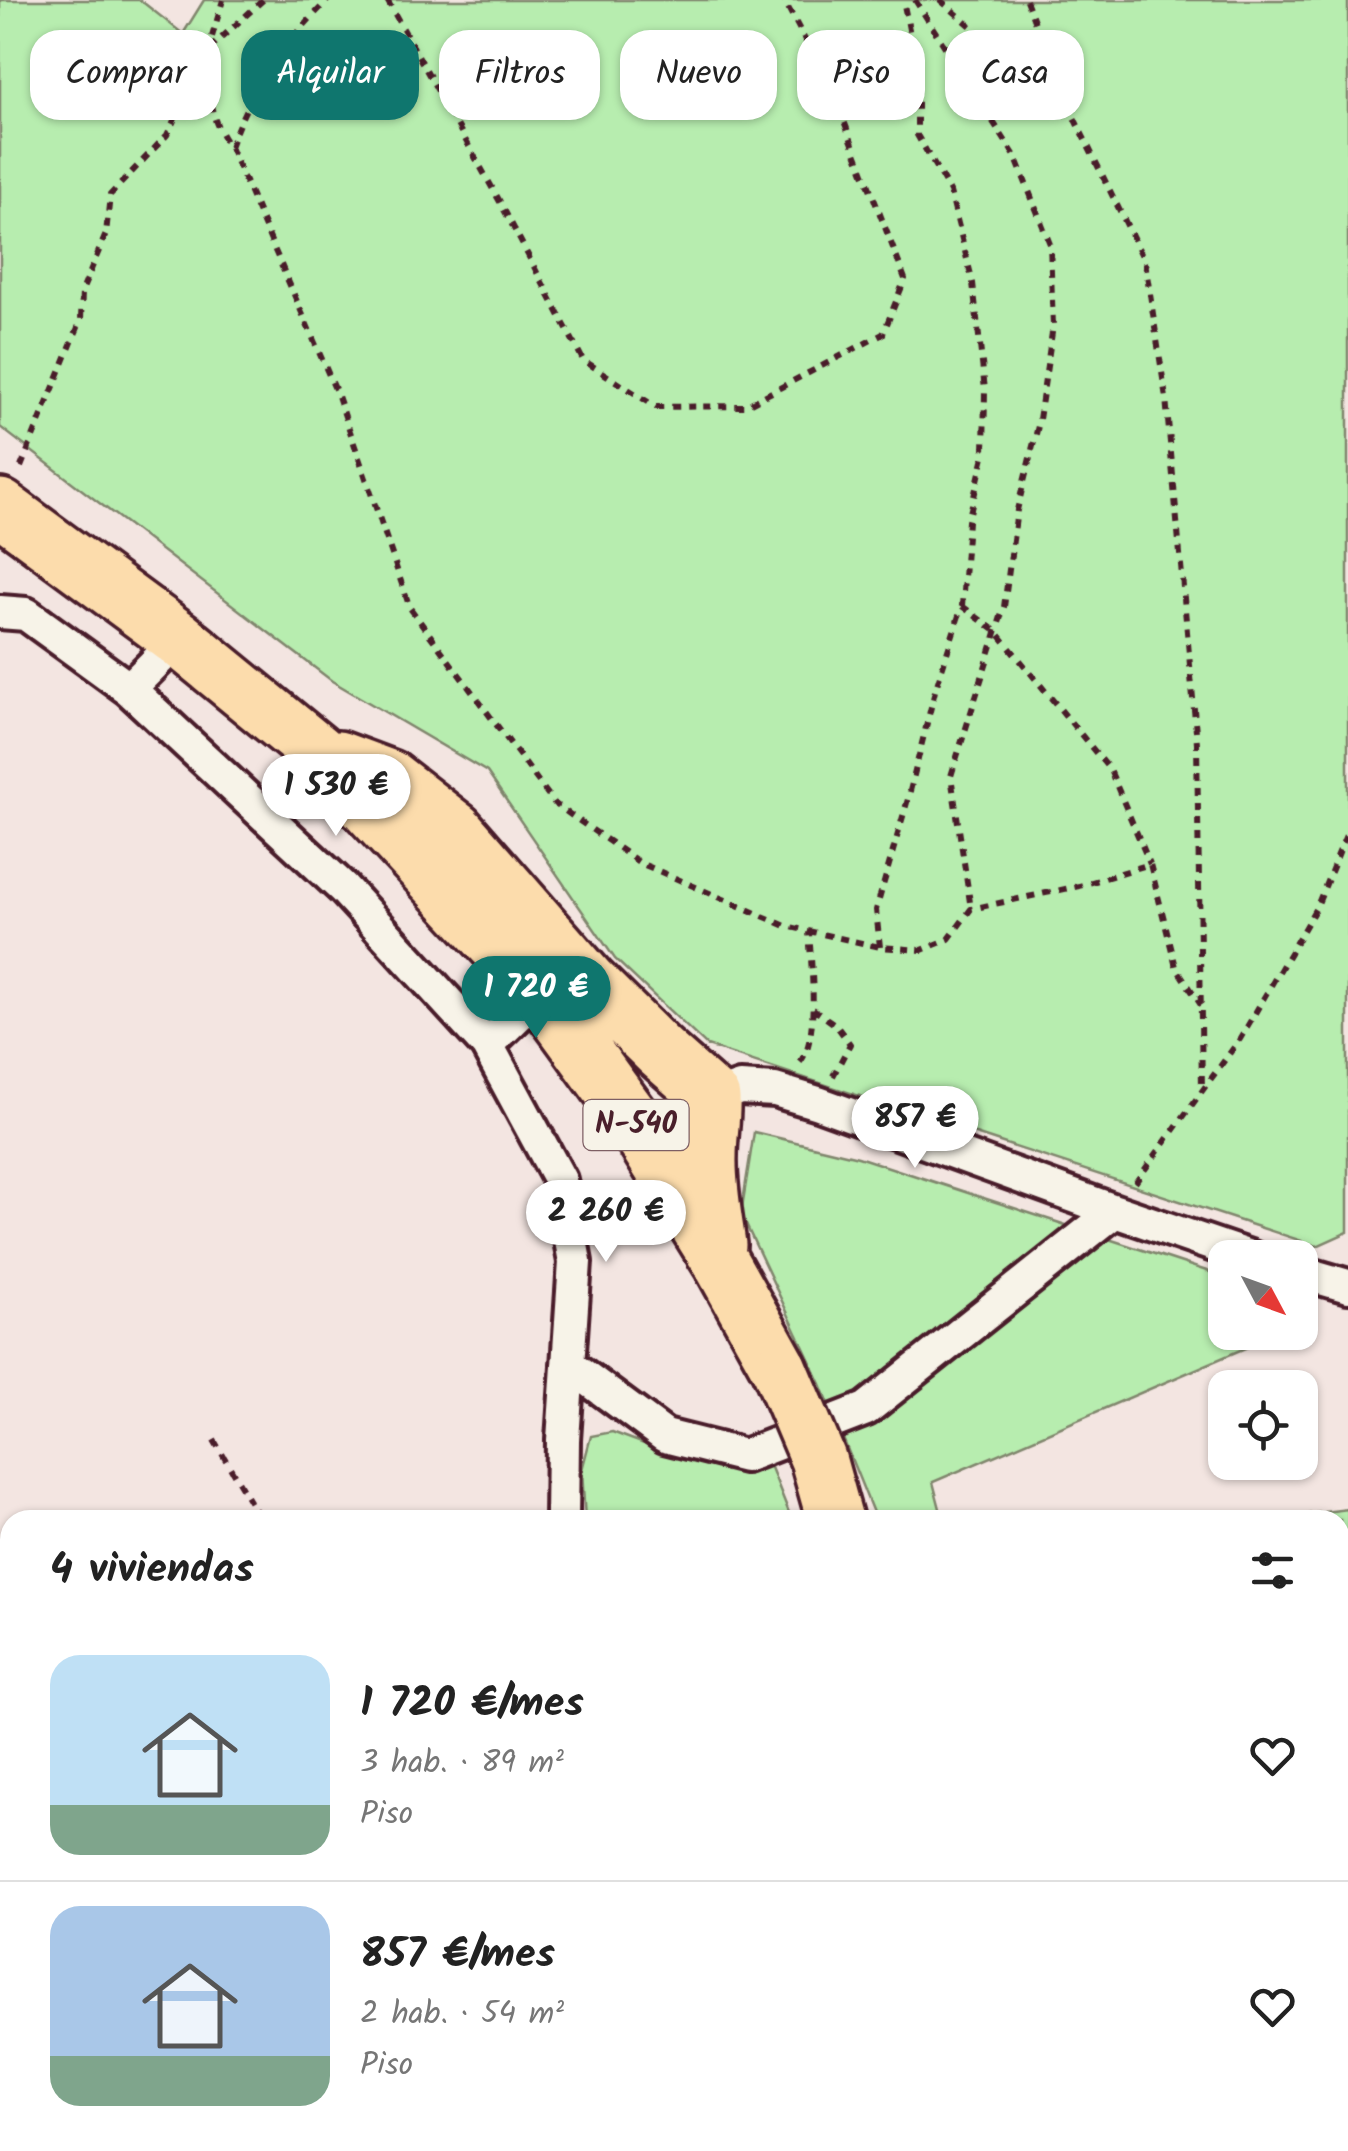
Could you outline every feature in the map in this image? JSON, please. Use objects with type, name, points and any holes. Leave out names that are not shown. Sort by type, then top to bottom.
[{"type":"highway","name":"N-540","points":[[2,509],[180,639],[316,751],[540,993],[629,1114],[721,1263],[780,1370],[818,1459],[832,1510]]},
{"type":"highway","points":[[316,751],[390,778],[456,830],[588,981],[712,1098],[709,1170],[721,1263]]},
{"type":"street","points":[[0,612],[26,614],[128,689],[343,888],[487,1045],[560,1180],[575,1262],[562,1510]]},
{"type":"street","points":[[128,689],[180,639]]},
{"type":"street","points":[[487,1045],[540,993]]},
{"type":"street","points":[[712,1098],[740,1088],[775,1090],[1208,1243]]},
{"type":"street","points":[[568,1364],[665,1436],[746,1456],[866,1409],[1115,1211]]},
{"type":"street","points":[[1318,1277],[1348,1286]]},
{"type":"path","points":[[214,30],[222,0]]},
{"type":"path","points":[[221,38],[262,0]]},
{"type":"path","points":[[230,146],[242,114],[270,64],[328,0]]},
{"type":"path","points":[[388,0],[583,360],[656,406],[745,406],[884,334],[905,279],[834,95],[784,0]]},
{"type":"path","points":[[880,947],[876,910],[962,606],[968,521],[984,456],[985,390],[973,283],[950,192],[917,135],[917,69],[903,0]]},
{"type":"path","points":[[914,0],[1014,156],[1050,244],[1053,326],[1038,426],[1016,510],[1004,608],[952,776],[971,909]]},
{"type":"path","points":[[940,0],[982,35],[1037,28]]},
{"type":"path","points":[[1026,0],[1062,94],[1146,262],[1166,398],[1197,742],[1202,1090]]},
{"type":"path","points":[[2,509],[82,320],[82,291],[106,234],[110,195],[167,135],[174,120]]},
{"type":"path","points":[[213,120],[230,146],[338,396],[410,608],[555,804],[640,863],[786,926],[880,947],[922,950],[949,940],[971,909],[1079,886],[1150,864]]},
{"type":"path","points":[[962,606],[997,632],[1110,770],[1150,864],[1176,967],[1201,1005]]},
{"type":"path","points":[[1115,1211],[1240,1039],[1317,906],[1348,830]]},
{"type":"path","points":[[775,1090],[807,1054],[813,1010],[810,932]]},
{"type":"path","points":[[813,1010],[836,1025],[850,1044],[818,1103]]},
{"type":"path","points":[[214,1440],[255,1510]]},
{"type":"green space","points":[[0,0],[140,0],[178,30],[30,30],[30,120],[221,120],[221,30],[185,30],[204,0],[1348,0],[1348,1232],[1318,1246],[1318,1240],[1299,1240],[707,1046],[615,959],[487,772],[332,681],[0,427]]},
{"type":"green space","points":[[754,1132],[858,1157],[1208,1271],[1208,1350],[1240,1350],[933,1482],[940,1510],[872,1510],[821,1384],[741,1214]]},
{"type":"green space","points":[[612,1432],[690,1461],[770,1465],[788,1510],[584,1510],[582,1470],[591,1436]]}]
